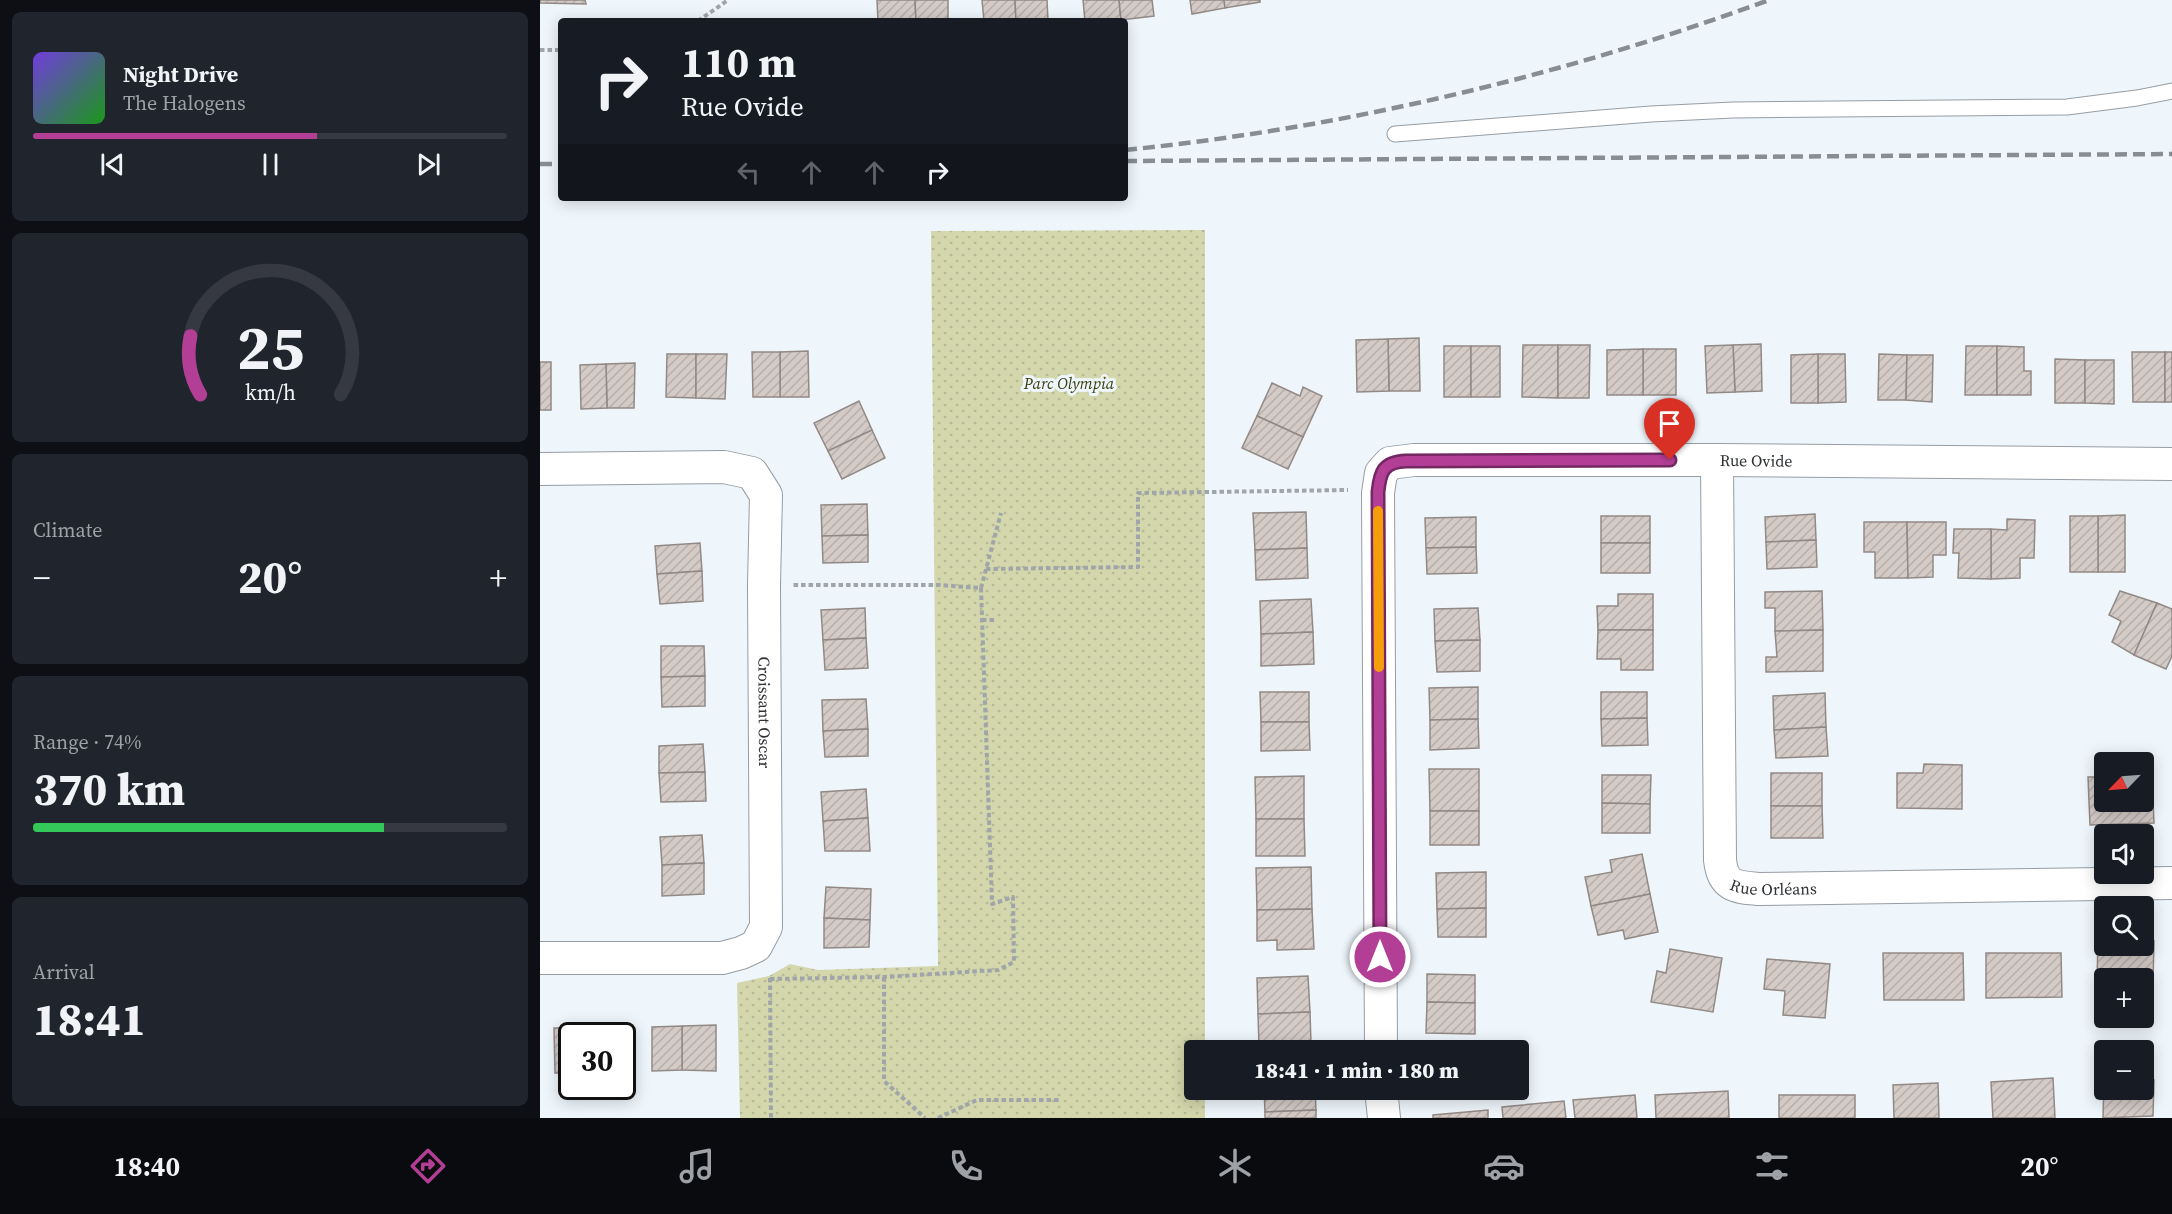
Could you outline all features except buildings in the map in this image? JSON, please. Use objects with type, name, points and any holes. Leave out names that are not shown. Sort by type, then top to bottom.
[{"type":"street","name":"Rue Ovide","points":[[1381,1040],[1378,492],[1381,473],[1390,463],[1406,461],[1717,460],[2172,464]]},
{"type":"street","name":"Rue Orléans","points":[[1717,460],[1720,860],[1721,869],[1728,882],[1740,887],[1759,889],[2172,883]]},
{"type":"street","name":"Croissant Oscar","points":[[540,469],[724,466],[752,473],[766,495],[764,597],[766,927],[756,946],[722,958],[540,958]]},
{"type":"street","points":[[1382,1100],[1384,1118]]},
{"type":"lane","points":[[1395,134],[1686,112],[2067,107],[2172,91]]},
{"type":"path","points":[[702,18],[728,0]]},
{"type":"path","points":[[540,50],[558,50]]},
{"type":"path","points":[[986,568],[1138,567],[1138,493],[1355,490]]},
{"type":"path","points":[[771,1118],[770,979],[884,977],[998,970],[1014,962],[1013,897],[992,904],[981,588],[1001,513]]},
{"type":"path","points":[[788,585],[939,585],[981,588]]},
{"type":"path","points":[[982,620],[995,620]]},
{"type":"path","points":[[884,977],[884,1081],[925,1118]]},
{"type":"path","points":[[938,1118],[977,1100],[1059,1100]]},
{"type":"green space","name":"Parc Olympia","points":[[1205,230],[1205,1040],[1184,1040],[1184,1100],[1205,1100],[1205,1118],[740,1118],[737,983],[769,976],[790,964],[818,970],[938,966],[931,231]]},
{"type":"railway","points":[[1128,150],[1289,128],[1452,95],[1612,52],[1769,0]]},
{"type":"railway","points":[[1128,161],[2172,154]]},
{"type":"railway","points":[[540,164],[558,164]]},
{"type":"slow traffic","points":[[1378,511],[1379,667]]},
{"type":"route","points":[[1380,957],[1378,492],[1381,473],[1390,463],[1397,461],[1670,460]]}]
